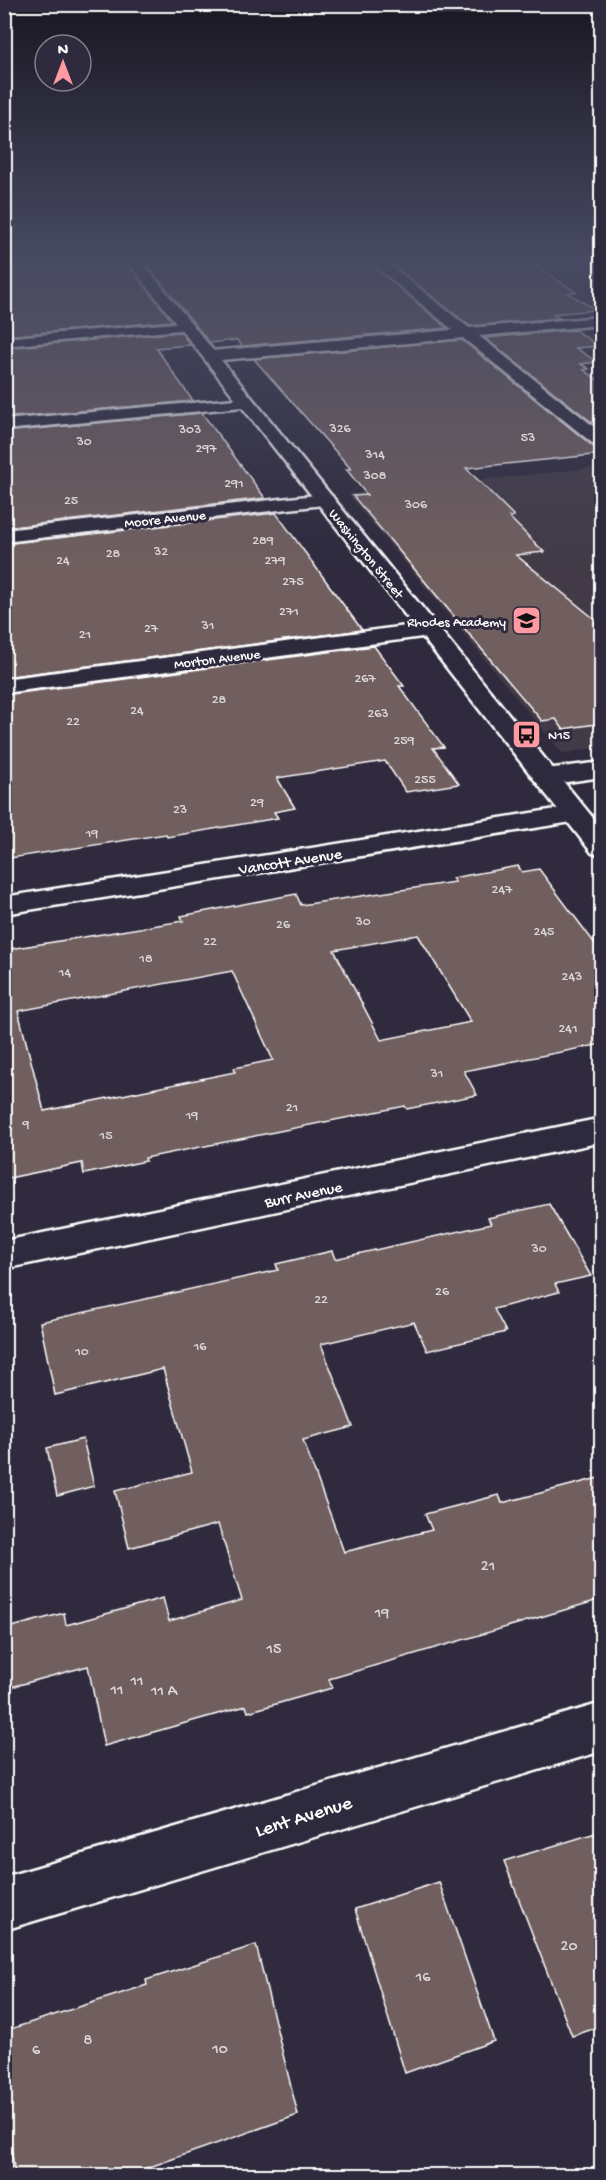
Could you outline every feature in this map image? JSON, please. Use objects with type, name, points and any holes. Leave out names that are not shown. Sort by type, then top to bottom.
[{"type":"street","name":"Washington Street","points":[[214,361],[602,847]]},
{"type":"street","points":[[500,361],[602,442]]},
{"type":"street","points":[[4,425],[247,403]]},
{"type":"street","name":"Moore Avenue","points":[[4,536],[325,500]]},
{"type":"street","name":"Morton Avenue","points":[[4,686],[429,630]]},
{"type":"street","points":[[546,777],[602,769]]},
{"type":"street","name":"Vancott Avenue","points":[[4,906],[575,814]]},
{"type":"street","name":"Burr Avenue","points":[[4,1255],[602,1130]]},
{"type":"street","name":"Lent Avenue","points":[[4,1904],[602,1727]]},
{"type":"shaded area","name":"Rhodes Academy","points":[[601,467],[601,747],[562,753],[348,494]]},
{"type":"building","points":[[4,361],[165,361],[193,401],[4,418]]},
{"type":"building","points":[[256,361],[488,361],[595,448],[602,449],[602,454],[466,468],[514,516],[509,517],[544,552],[516,555],[602,625],[602,723],[563,729],[556,719],[542,721],[353,496],[367,495],[346,469],[351,469]]},
{"type":"building","points":[[514,361],[597,362],[581,364],[589,369],[584,370],[602,383],[602,430]]},
{"type":"building","points":[[202,413],[265,498],[4,528],[4,432]]},
{"type":"building","points":[[276,513],[362,630],[4,677],[4,544]]},
{"type":"building","points":[[374,646],[404,686],[399,686],[444,747],[433,748],[459,784],[406,792],[385,761],[277,778],[295,808],[274,812],[278,818],[167,837],[166,834],[4,859],[4,695]]},
{"type":"building","points":[[518,866],[522,872],[539,869],[602,953],[602,1044],[464,1071],[477,1095],[407,1109],[405,1106],[145,1158],[146,1161],[84,1174],[82,1163],[4,1179],[4,950],[183,921],[181,916],[296,894],[301,905],[455,882],[452,878]],"holes":[[[418,935],[471,1022],[381,1040],[334,950]],[[232,971],[273,1060],[234,1068],[235,1072],[44,1111],[18,1011]]]},
{"type":"building","points":[[549,1204],[591,1276],[555,1284],[559,1292],[494,1309],[506,1332],[427,1351],[414,1322],[321,1344],[353,1427],[303,1440],[344,1552],[432,1530],[425,1514],[499,1495],[502,1503],[602,1477],[602,1599],[329,1679],[332,1688],[248,1712],[246,1706],[104,1746],[88,1666],[8,1688],[4,1663],[4,1629],[64,1613],[66,1625],[163,1598],[169,1621],[242,1600],[218,1524],[129,1548],[115,1491],[192,1472],[163,1369],[55,1395],[40,1322],[278,1270],[276,1264],[332,1251],[335,1259],[491,1224],[488,1218]]},
{"type":"building","points":[[83,1439],[94,1486],[57,1496],[47,1448]]},
{"type":"building","points":[[602,1831],[602,2026],[572,2036],[504,1861]]},
{"type":"building","points":[[439,1882],[494,2041],[405,2073],[355,1909]]},
{"type":"building","points":[[256,1945],[298,2115],[144,2169],[145,2175],[15,2175],[4,2097],[4,2031],[147,1985],[146,1980]]},
{"type":"place","name":"Rhodes Academy","points":[[527,621]]},
{"type":"place","name":"N15","points":[[527,734]]}]
